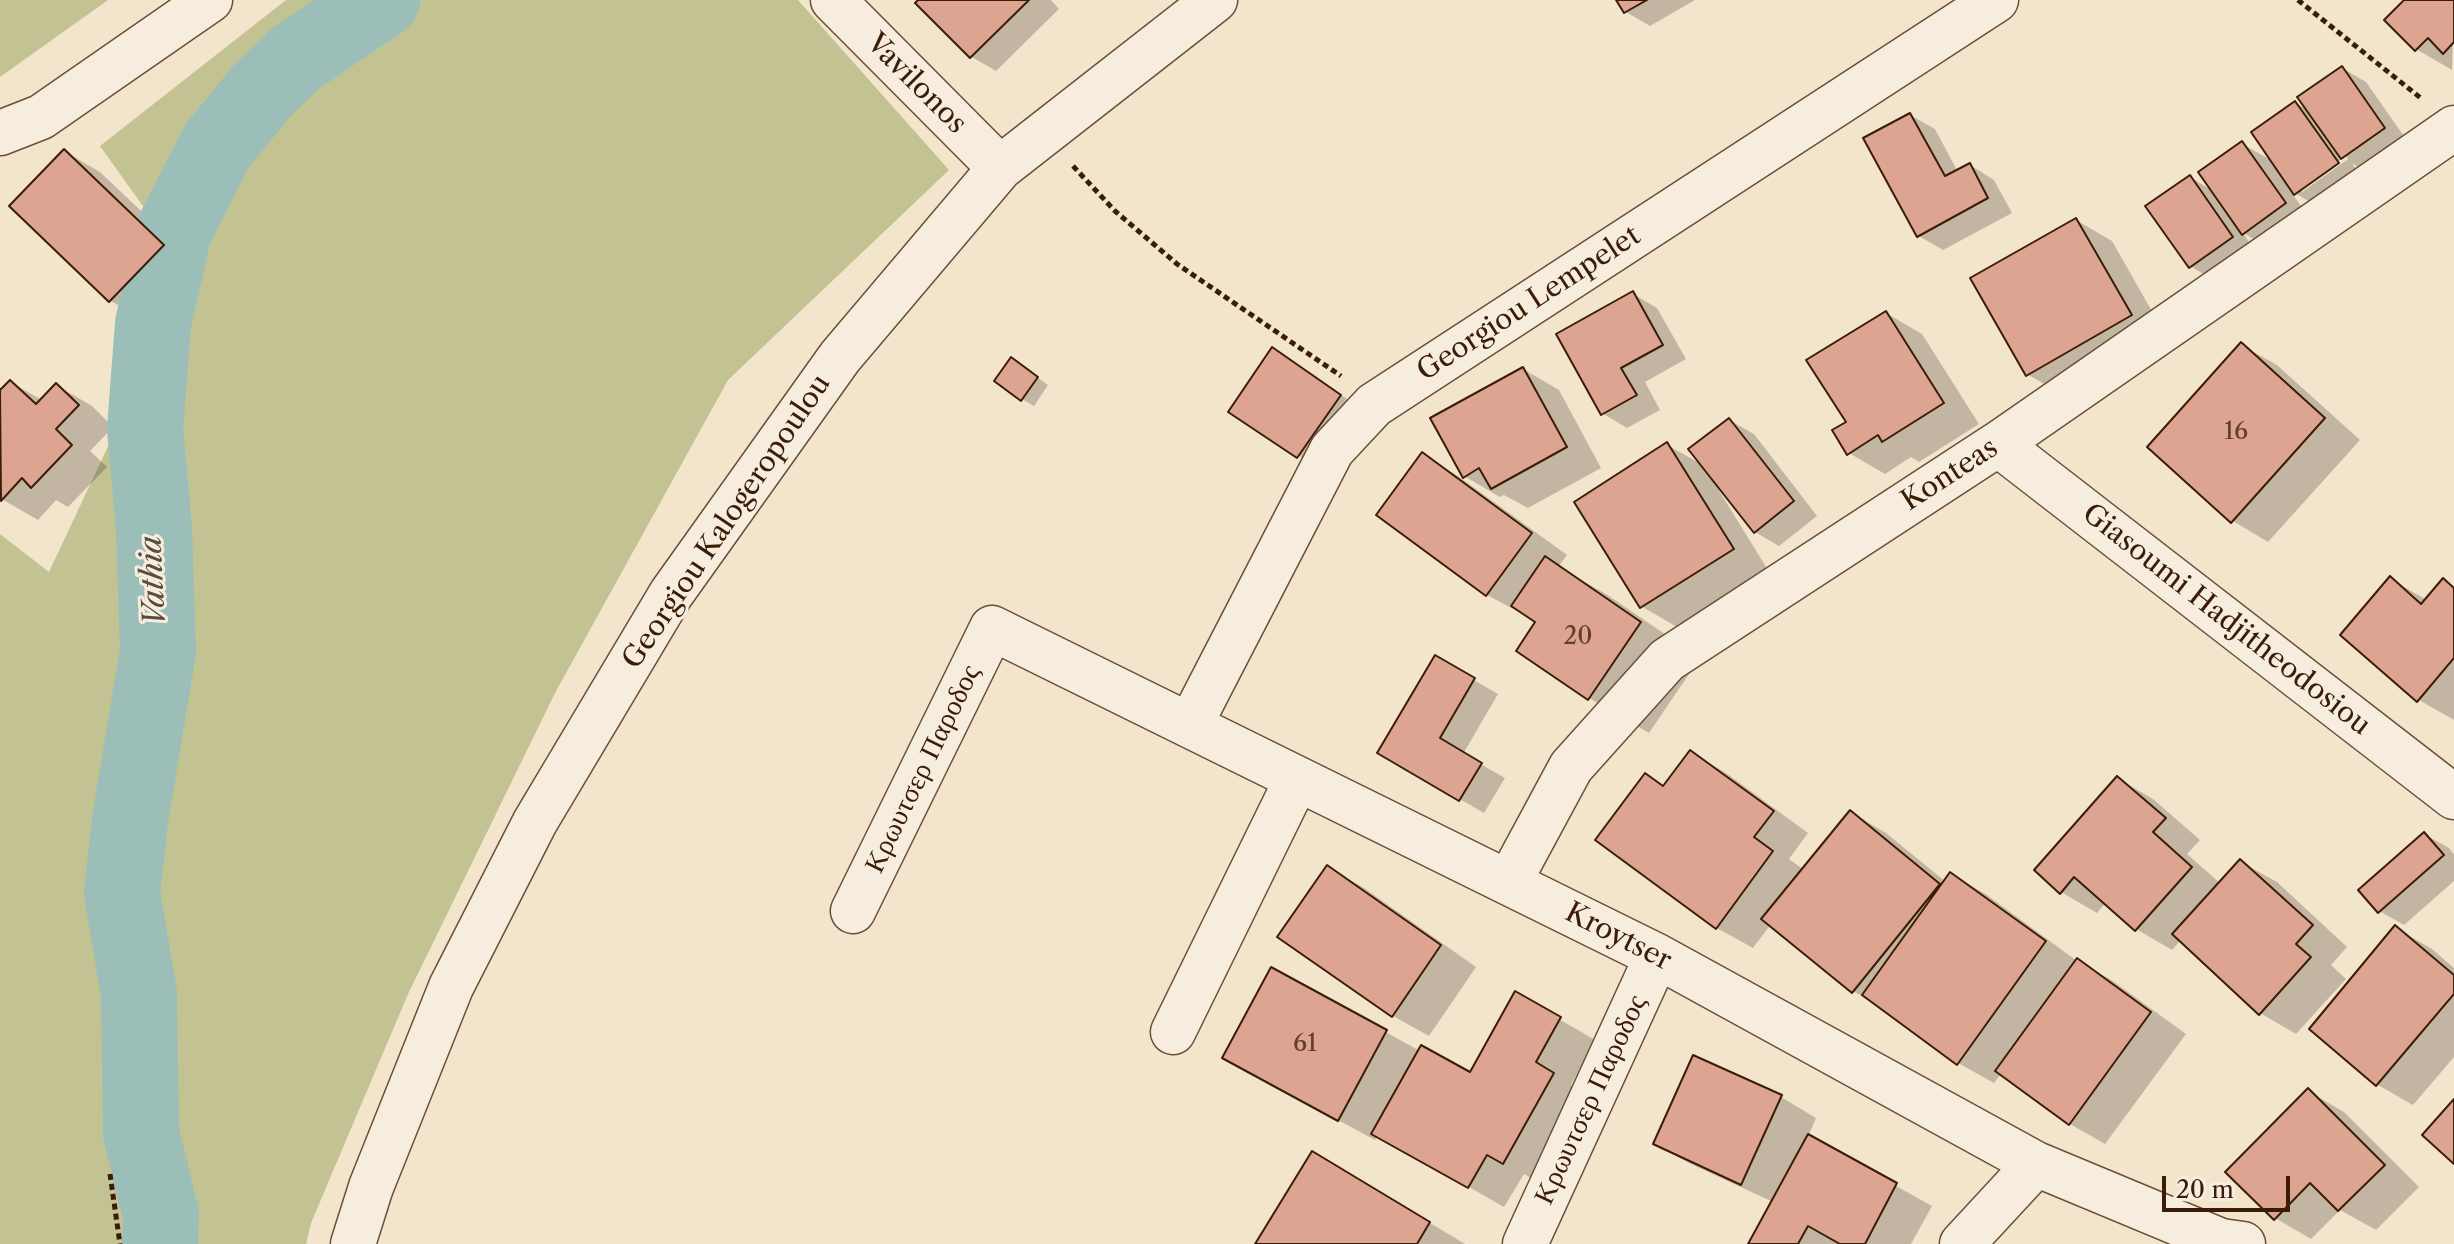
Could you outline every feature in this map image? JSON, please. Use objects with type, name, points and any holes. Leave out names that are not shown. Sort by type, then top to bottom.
[{"type":"street","points":[[0,133],[41,117],[210,0]]},
{"type":"street","name":"Vavilonos","points":[[833,0],[1000,168]]},
{"type":"street","name":"Georgiou Kalogeropoulou","points":[[353,1244],[371,1187],[451,987],[535,822],[663,608],[840,357],[1000,168],[1215,0]]},
{"type":"street","name":"Georgiou Lempelet","points":[[1190,725],[1332,450],[1377,403],[1996,0]]},
{"type":"street","name":"Konteas","points":[[1509,882],[1571,767],[1667,660],[1998,444],[2442,116]]},
{"type":"street","name":"Giasoumi Hadjitheodosiou","points":[[1998,444],[2454,797]]},
{"type":"street","name":"Kroytser","points":[[992,628],[1657,956],[2036,1164],[2221,1241],[2243,1244]]},
{"type":"street","name":"Κρωυτσερ Παροδος","points":[[853,911],[992,628]]},
{"type":"street","points":[[1173,1032],[1297,779]]},
{"type":"street","name":"Κρωυτσερ Παροδος","points":[[1525,1244],[1657,956]]},
{"type":"street","points":[[1962,1244],[2036,1164]]},
{"type":"path","points":[[2298,0],[2442,116]]},
{"type":"path","points":[[1044,134],[1115,211],[1177,264],[1309,352],[1377,403]]},
{"type":"path","points":[[110,1174],[120,1244]]},
{"type":"shaded area","points":[[0,0],[108,0],[0,77]]},
{"type":"shaded area","points":[[286,0],[798,0],[949,170],[728,380],[555,693],[408,994],[311,1223],[306,1244],[0,1244],[0,534],[49,572],[190,272],[100,146]]},
{"type":"building","points":[[918,0],[1029,0],[970,58],[915,3]]},
{"type":"building","points":[[1616,0],[1647,0],[1624,13]]},
{"type":"building","points":[[2404,0],[2454,0],[2454,42],[2443,54],[2428,38],[2415,51],[2384,20]]},
{"type":"building","points":[[2342,66],[2385,128],[2341,159],[2297,97]]},
{"type":"building","points":[[2295,101],[2339,163],[2294,195],[2251,132]]},
{"type":"building","points":[[1910,113],[1945,176],[1970,163],[1988,198],[1917,237],[1863,138]]},
{"type":"building","points":[[2242,141],[2286,203],[2242,235],[2198,172]]},
{"type":"building","points":[[64,149],[164,245],[109,302],[9,206]]},
{"type":"building","points":[[2190,175],[2233,237],[2189,268],[2145,206]]},
{"type":"building","points":[[2076,218],[2132,315],[2026,376],[1970,278]]},
{"type":"building","points":[[1633,291],[1663,345],[1621,368],[1637,395],[1601,415],[1556,334]]},
{"type":"building","points":[[1886,311],[1944,403],[1882,442],[1878,435],[1847,455],[1832,430],[1846,422],[1806,360]]},
{"type":"building","points":[[2241,342],[2325,418],[2231,523],[2147,447]]},
{"type":"building","points":[[1272,347],[1341,395],[1297,458],[1228,412]]},
{"type":"building","points":[[1011,357],[1038,377],[1021,401],[994,381]]},
{"type":"building","points":[[1523,367],[1567,447],[1491,489],[1479,468],[1463,478],[1430,418]]},
{"type":"building","points":[[10,380],[36,404],[56,383],[79,405],[56,429],[72,445],[31,488],[22,478],[1,501],[0,390]]},
{"type":"building","points":[[1729,418],[1794,501],[1754,533],[1688,449]]},
{"type":"building","points":[[1667,442],[1734,549],[1640,608],[1574,502]]},
{"type":"building","points":[[1422,452],[1532,533],[1486,596],[1376,515]]},
{"type":"building","points":[[1545,556],[1641,622],[1588,700],[1516,651],[1535,622],[1511,606]]},
{"type":"building","points":[[2390,576],[2421,604],[2443,578],[2454,588],[2454,658],[2417,702],[2340,635]]},
{"type":"building","points":[[1435,655],[1475,678],[1440,738],[1482,763],[1459,801],[1377,753]]},
{"type":"building","points":[[1690,750],[1774,811],[1754,837],[1773,851],[1716,929],[1595,840],[1645,773],[1663,786]]},
{"type":"building","points":[[2117,776],[2166,818],[2153,832],[2192,867],[2135,931],[2074,877],[2060,894],[2034,870]]},
{"type":"building","points":[[1850,810],[1940,884],[1852,993],[1761,919]]},
{"type":"building","points":[[2424,832],[2444,855],[2378,913],[2358,890]]},
{"type":"building","points":[[2240,859],[2313,925],[2296,944],[2311,957],[2259,1015],[2172,934]]},
{"type":"building","points":[[1327,865],[1441,945],[1392,1017],[1277,937]]},
{"type":"building","points":[[1950,872],[2046,941],[1957,1065],[1862,995]]},
{"type":"building","points":[[2395,925],[2454,975],[2454,994],[2376,1086],[2309,1029]]},
{"type":"building","points":[[2077,958],[2151,1012],[2069,1125],[1995,1071]]},
{"type":"building","points":[[1271,967],[1387,1030],[1338,1121],[1222,1058]]},
{"type":"building","points":[[1515,991],[1561,1017],[1536,1062],[1554,1073],[1503,1164],[1487,1155],[1468,1188],[1371,1134],[1421,1045],[1470,1072]]},
{"type":"building","points":[[1693,1055],[1782,1095],[1741,1185],[1653,1144]]},
{"type":"building","points":[[2308,1088],[2385,1165],[2338,1211],[2310,1183],[2274,1220],[2225,1172]]},
{"type":"building","points":[[2454,1099],[2454,1164],[2422,1135]]},
{"type":"building","points":[[1808,1134],[1897,1183],[1865,1244],[1840,1244],[1808,1226],[1798,1244],[1748,1244]]},
{"type":"building","points":[[1312,1151],[1430,1222],[1417,1244],[1255,1244]]},
{"type":"waterway","name":"Vathia","points":[[160,1244],[161,1215],[141,1133],[139,994],[122,893],[130,820],[158,651],[154,528],[145,429],[153,324],[174,230],[217,146],[261,92],[296,58],[382,0]]}]
